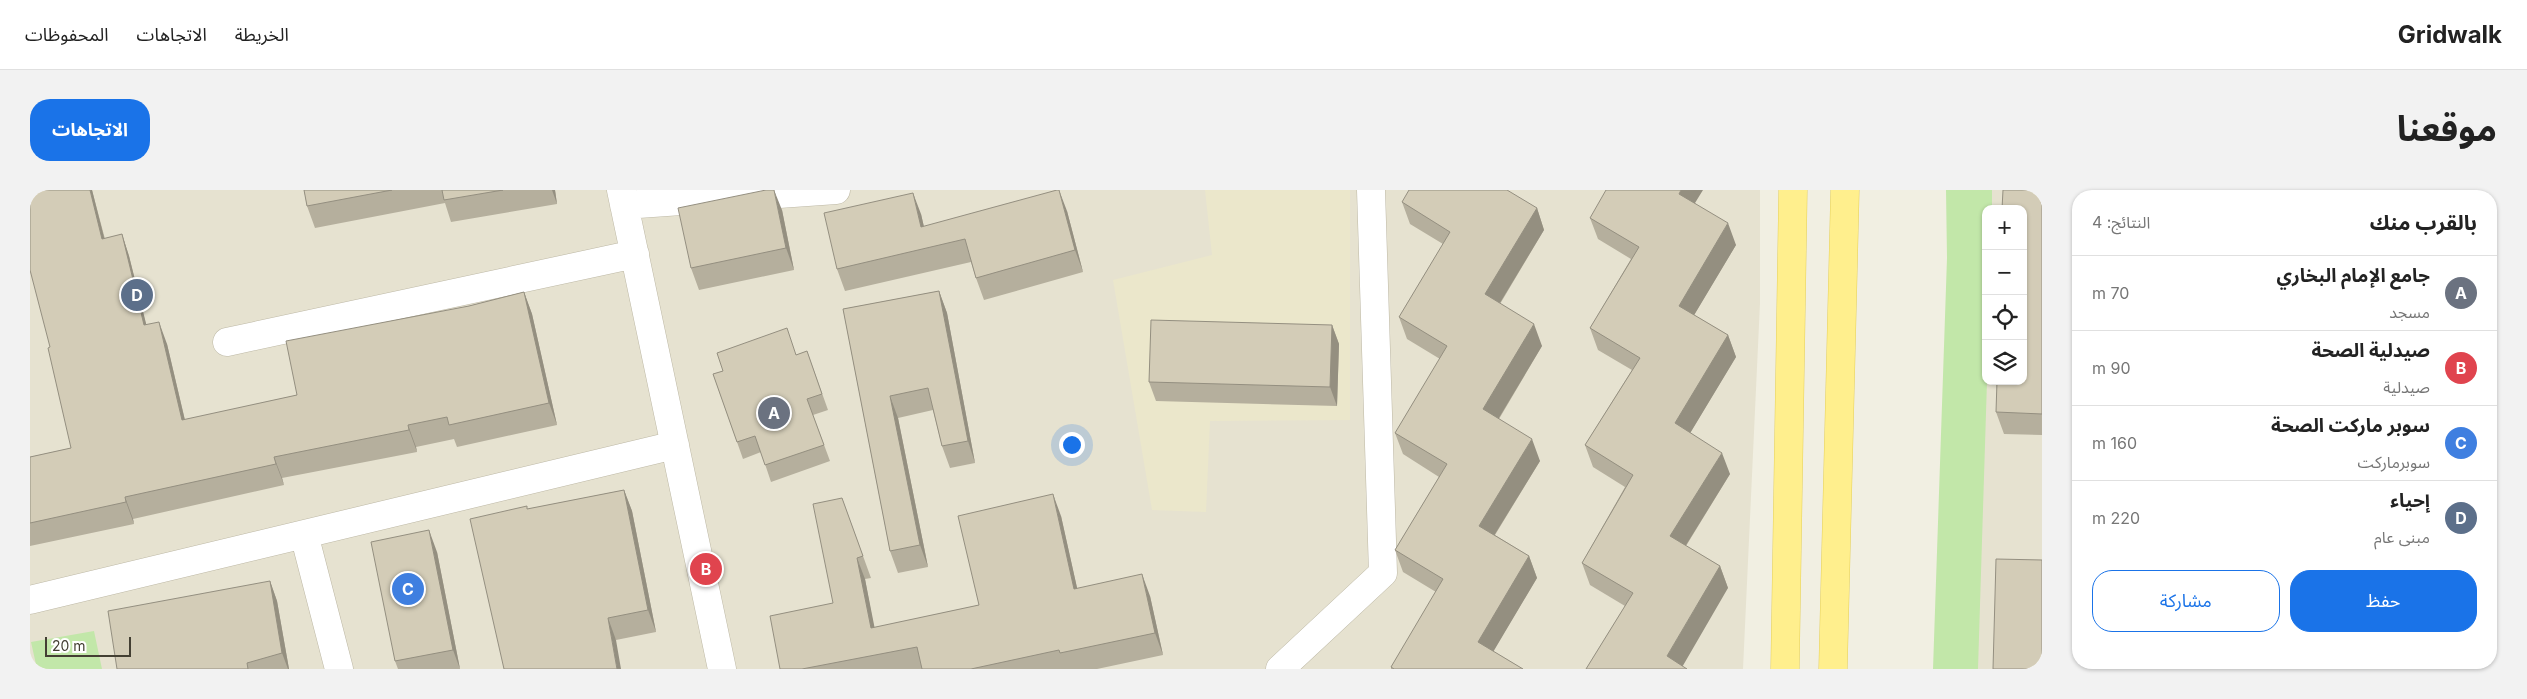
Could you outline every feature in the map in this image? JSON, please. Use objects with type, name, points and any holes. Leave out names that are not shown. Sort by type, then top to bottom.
[{"type":"main road","points":[[1784,669],[1793,190]]},
{"type":"main road","points":[[1833,669],[1845,190]]},
{"type":"street","points":[[722,669],[622,197],[836,190]]},
{"type":"street","points":[[1280,669],[1383,573],[1371,190]]},
{"type":"street","points":[[227,342],[635,254]]},
{"type":"street","points":[[30,600],[675,444]]},
{"type":"street","points":[[304,534],[339,669]]},
{"type":"shaded area","points":[[30,190],[1760,190],[1760,303],[1743,669],[30,669]]},
{"type":"shaded area","points":[[1205,190],[1350,190],[1350,420],[1210,421],[1206,512],[1152,510],[1113,280],[1212,255]]},
{"type":"shaded area","points":[[1980,190],[2042,190],[2042,669],[1968,669]]},
{"type":"green space","points":[[1946,190],[1992,190],[1992,205],[1982,205],[1982,385],[1987,385],[1978,669],[1933,669],[1947,258]]},
{"type":"green space","points":[[94,631],[102,669],[37,669],[31,642]]},
{"type":"building","points":[[30,190],[90,190],[102,239],[122,234],[144,325],[159,322],[182,420],[297,395],[286,341],[469,306],[524,292],[549,403],[449,425],[447,417],[408,425],[409,430],[274,457],[276,464],[125,497],[126,502],[30,523],[30,457],[71,448],[48,348],[50,347],[30,270]]},
{"type":"building","points":[[304,190],[392,190],[307,206]]},
{"type":"building","points":[[442,190],[503,190],[444,200]]},
{"type":"building","points":[[774,190],[786,248],[691,268],[678,208]]},
{"type":"building","points":[[1059,190],[1075,250],[976,278],[965,239],[837,269],[824,213],[913,193],[921,227]]},
{"type":"building","points":[[1409,190],[1507,190],[1537,208],[1485,294],[1534,324],[1483,409],[1532,439],[1479,526],[1529,556],[1478,642],[1523,669],[1394,669],[1391,667],[1443,579],[1395,550],[1447,464],[1395,433],[1447,346],[1399,317],[1450,232],[1402,202]]},
{"type":"building","points":[[1606,190],[1681,190],[1679,194],[1728,223],[1679,306],[1728,335],[1675,423],[1722,453],[1670,536],[1720,566],[1667,656],[1687,669],[1586,669],[1633,593],[1582,563],[1633,475],[1585,445],[1640,358],[1590,328],[1639,247],[1590,218]]},
{"type":"building","points":[[2003,190],[2042,190],[2042,414],[1996,412],[1997,385],[2027,385],[2027,205],[2002,205]]},
{"type":"building","points":[[939,291],[968,441],[942,446],[928,388],[890,396],[920,545],[890,551],[843,309]]},
{"type":"building","points":[[1151,320],[1332,325],[1330,387],[1149,382]]},
{"type":"building","points":[[787,328],[796,355],[807,351],[822,394],[807,399],[824,445],[765,465],[755,436],[737,442],[713,374],[723,371],[717,353]]},
{"type":"building","points":[[624,490],[648,610],[608,618],[617,669],[504,669],[470,519],[527,506],[527,509]]},
{"type":"building","points":[[1053,494],[1074,589],[1142,574],[1155,633],[1060,653],[1059,650],[971,669],[922,669],[917,647],[802,669],[780,669],[770,616],[833,603],[813,504],[842,498],[863,556],[857,558],[871,628],[979,605],[958,516]]},
{"type":"building","points":[[429,530],[453,650],[395,661],[371,542]]},
{"type":"building","points":[[1996,559],[2042,560],[2042,669],[1993,669]]},
{"type":"building","points":[[270,581],[282,653],[247,663],[248,669],[117,669],[108,611]]},
{"type":"place","name":"إحياء","points":[[137,295]]},
{"type":"place","name":"جامع الإمام البخاري","points":[[774,413]]},
{"type":"place","name":"صيدلية الصحة","points":[[706,569]]},
{"type":"place","name":"سوبر ماركت الصحة","points":[[408,589]]}]
